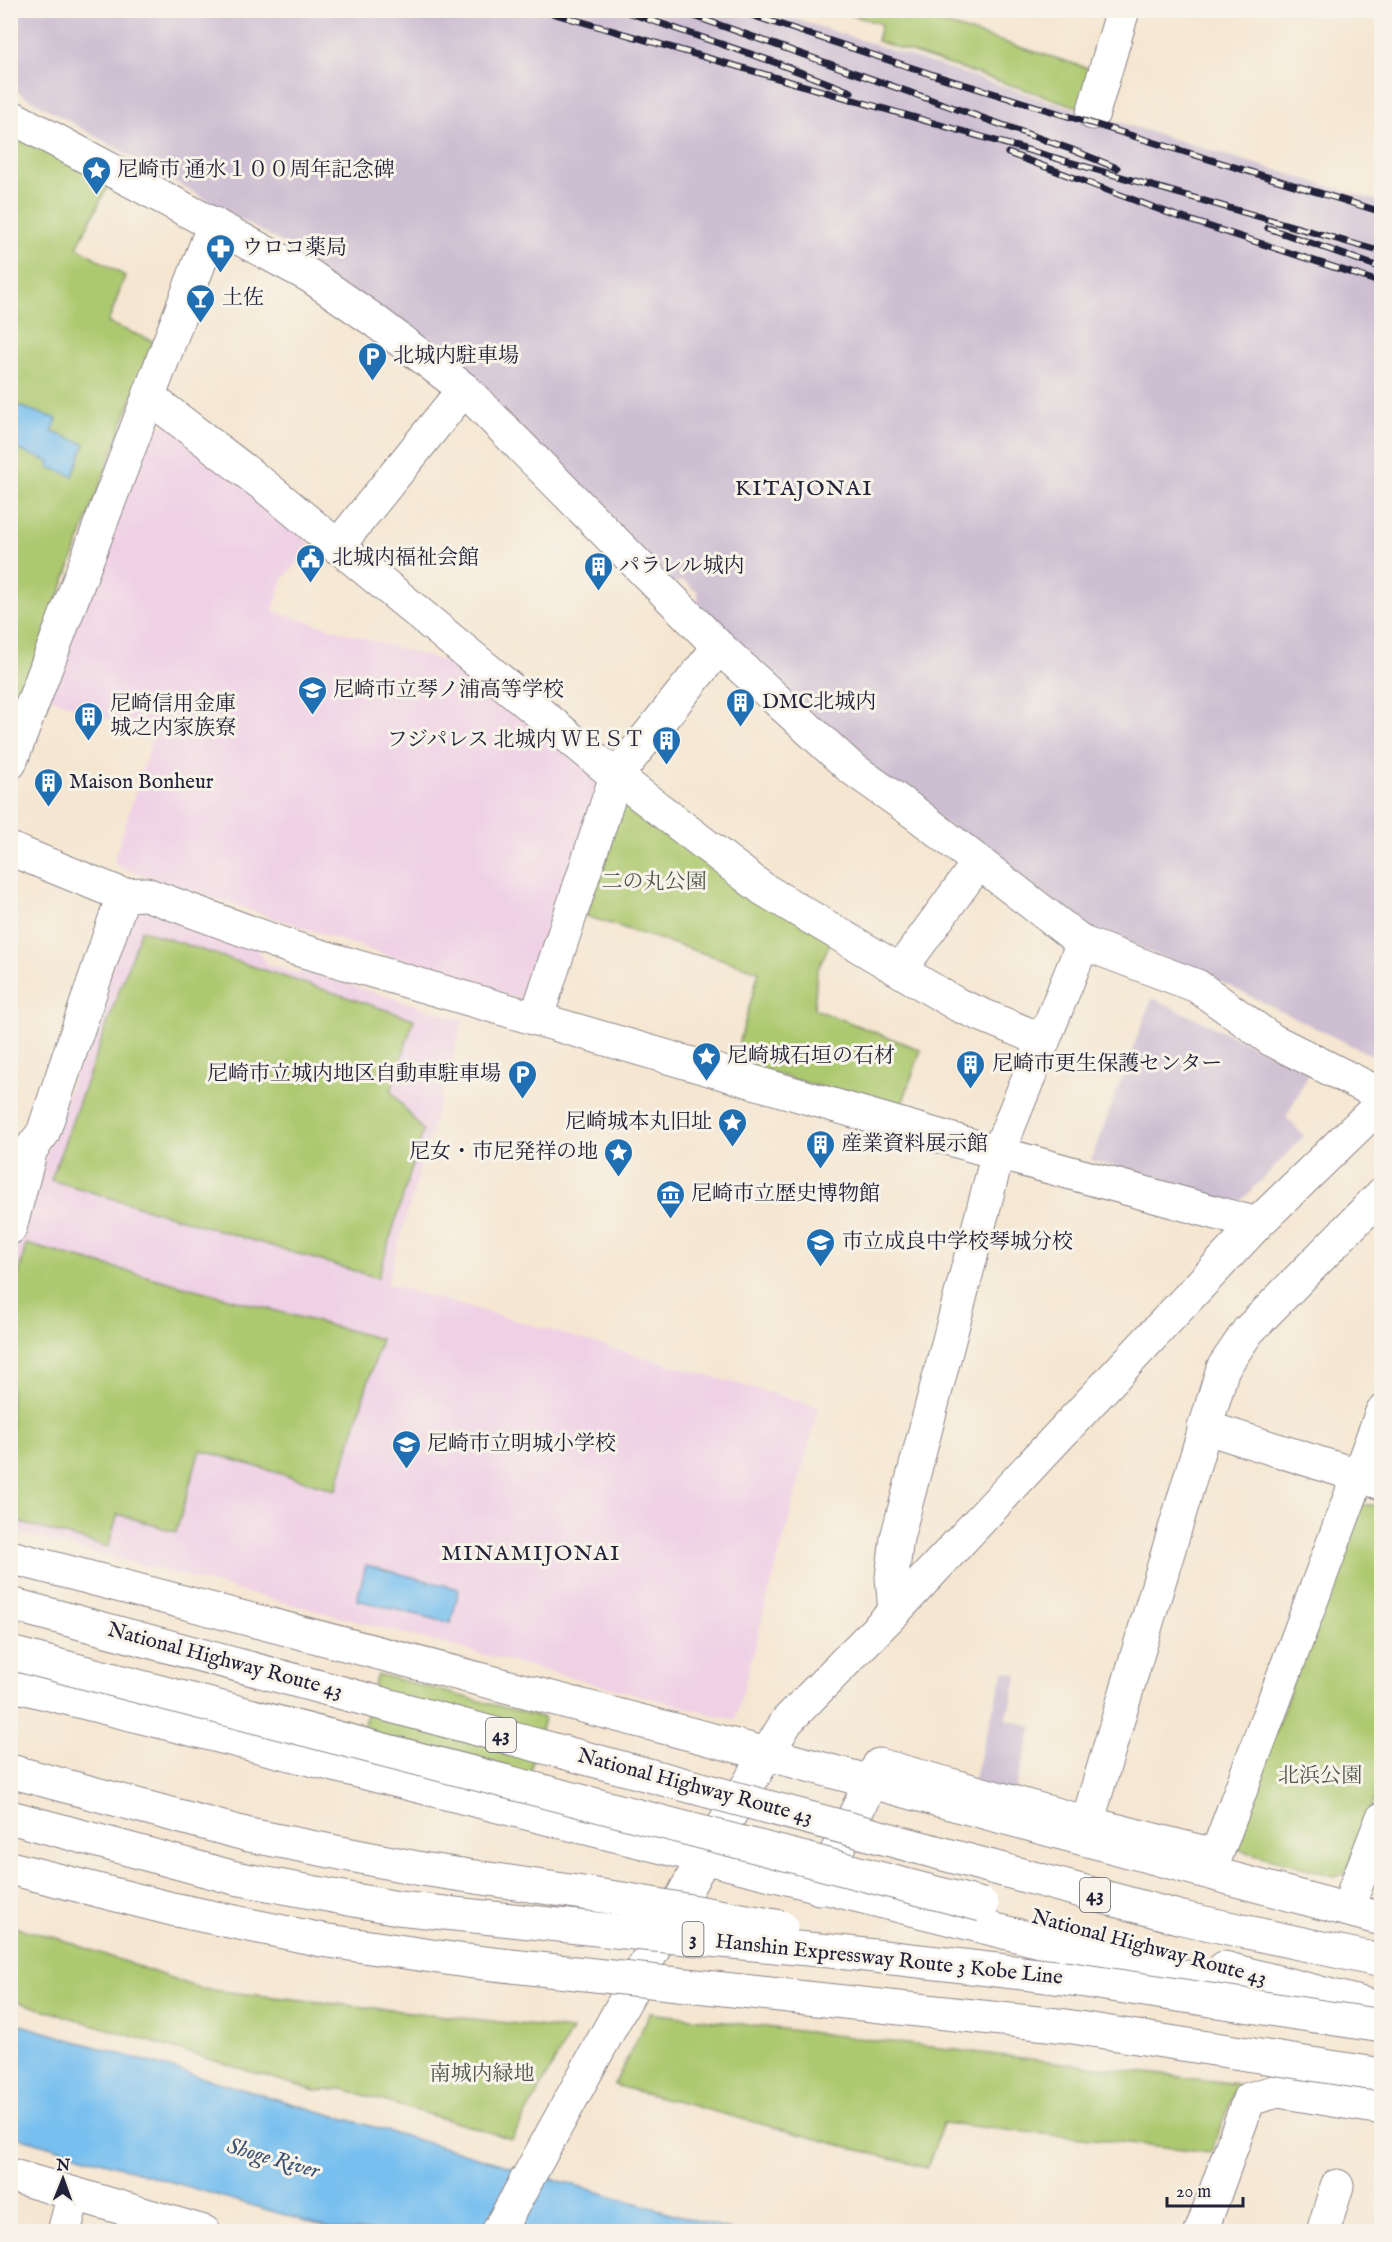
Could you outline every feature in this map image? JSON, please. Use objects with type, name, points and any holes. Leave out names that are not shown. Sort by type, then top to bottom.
[{"type":"main road","points":[[1094,113],[1123,10]]},
{"type":"main road","points":[[10,116],[310,276],[375,321],[464,389],[719,648],[850,767],[979,862],[1083,943],[1197,986],[1272,1040],[1382,1095]]},
{"type":"main road","points":[[10,763],[214,224]]},
{"type":"main road","points":[[337,548],[464,389]]},
{"type":"main road","points":[[149,397],[266,487],[337,548],[616,776],[763,889],[958,1005],[1042,1040]]},
{"type":"main road","points":[[536,1019],[616,776],[719,648]]},
{"type":"main road","points":[[10,849],[123,895],[146,894],[293,948],[998,1153],[1257,1224]]},
{"type":"main road","points":[[900,970],[979,862]]},
{"type":"main road","points":[[10,1228],[21,1146],[44,1134],[123,895]]},
{"type":"main road","points":[[895,1611],[892,1577],[897,1538],[998,1153],[1083,943]]},
{"type":"main road","points":[[498,2232],[703,1859],[787,1721],[895,1611],[1257,1224],[1382,1103]]},
{"type":"main road","points":[[1087,1823],[1223,1368],[1248,1330],[1382,1194]]},
{"type":"main road","points":[[1212,1861],[1370,1479],[1382,1412]]},
{"type":"main road","points":[[1204,1427],[1370,1479]]},
{"type":"main road","points":[[10,1557],[871,1782],[1212,1861]]},
{"type":"main road","name":"National Highway Route 43","points":[[10,1604],[1198,1922],[1382,1961]]},
{"type":"main road","name":"National Highway Route 43","points":[[10,1653],[982,1905],[1184,1968]]},
{"type":"main road","points":[[10,1684],[819,1888],[1184,1968],[1291,1994],[1382,2026]]},
{"type":"main road","points":[[819,1888],[879,1765],[1087,1823],[1212,1861],[1319,1902],[1382,1919]]},
{"type":"main road","points":[[10,1771],[249,1835],[387,1862],[623,1899],[1072,1980]]},
{"type":"main road","name":"Hanshin Expressway Route 3 Kobe Line","points":[[10,1816],[235,1878],[398,1908],[830,1951],[1072,1980],[1382,2026]]},
{"type":"main road","points":[[1354,1891],[1382,1819]]},
{"type":"main road","name":"3","points":[[10,1868],[172,1909],[322,1940],[466,1961],[1066,2026],[1382,2075]]},
{"type":"main road","name":"National Highway Route 43","points":[[1291,1994],[1382,2009]]},
{"type":"main road","points":[[1201,2232],[1250,2099],[1278,2091],[1382,2108]]},
{"type":"main road","points":[[10,2175],[204,2232]]},
{"type":"main road","points":[[1323,2232],[1337,2186]]},
{"type":"main road","points":[[64,2232],[74,2194]]},
{"type":"shaded area","points":[[10,11],[771,11],[1045,100],[1381,202],[1381,1056],[1379,1059],[1209,976],[1090,928],[868,767],[698,606],[698,593],[684,581],[672,583],[298,252],[11,88]]},
{"type":"shaded area","name":"尼崎市立琴ノ浦高等学校","points":[[170,423],[313,546],[282,580],[273,611],[462,667],[599,781],[530,997],[522,1000],[120,867],[114,860],[153,736],[48,697],[147,435]]},
{"type":"shaded area","name":"尼崎市立明城小学校","points":[[144,909],[254,946],[267,964],[298,974],[307,972],[463,1020],[387,1284],[819,1407],[735,1720],[11,1531],[11,1268],[19,1232],[129,919]]},
{"type":"shaded area","points":[[1152,998],[1310,1072],[1286,1117],[1304,1136],[1242,1200],[1232,1202],[1091,1160]]},
{"type":"shaded area","points":[[1004,1671],[1018,1675],[1006,1719],[1033,1727],[1014,1793],[973,1781]]},
{"type":"green space","points":[[838,11],[903,11],[1094,70],[1084,109],[877,41],[881,24]]},
{"type":"green space","points":[[11,131],[109,184],[77,247],[125,276],[108,323],[153,341],[11,727]]},
{"type":"green space","name":"二の丸公園","points":[[624,799],[831,941],[817,971],[814,1009],[921,1050],[900,1110],[734,1062],[759,971],[586,916]]},
{"type":"green space","points":[[141,930],[414,1019],[391,1091],[423,1131],[378,1278],[51,1180]]},
{"type":"green space","points":[[26,1244],[381,1339],[336,1490],[200,1450],[176,1532],[118,1514],[108,1547],[11,1520],[11,1304]]},
{"type":"green space","name":"北浜公園","points":[[1357,1505],[1381,1505],[1381,1780],[1345,1874],[1334,1876],[1233,1848]]},
{"type":"green space","points":[[377,1674],[544,1718],[528,1779],[361,1736]]},
{"type":"green space","name":"南城内緑地","points":[[10,1926],[60,1939],[202,1989],[572,2030],[512,2139],[343,2089],[316,2091],[11,2000]]},
{"type":"green space","points":[[650,2013],[1237,2084],[1211,2152],[943,2123],[927,2168],[614,2085]]},
{"type":"water","points":[[10,403],[57,419],[52,432],[85,444],[73,476],[48,467],[50,462],[11,447]]},
{"type":"water","points":[[366,1565],[459,1589],[451,1623],[357,1600]]},
{"type":"water","name":"Shoge River","points":[[10,2022],[733,2231],[340,2231],[11,2135]]},
{"type":"railway","points":[[541,10],[1382,252]]},
{"type":"railway","points":[[621,10],[774,62],[851,92]]},
{"type":"railway","points":[[677,10],[1070,149],[1117,168]]},
{"type":"railway","points":[[736,10],[943,78],[1382,212]]},
{"type":"railway","points":[[1008,153],[1174,215],[1382,283]]},
{"type":"railway","points":[[1268,228],[1382,268]]},
{"type":"place","name":"尼崎市 通水１００周年記念碑","points":[[96,196]]},
{"type":"place","name":"ウロコ薬局","points":[[221,274]]},
{"type":"place","name":"土佐","points":[[201,324]]},
{"type":"place","name":"北城内駐車場","points":[[372,382]]},
{"type":"place","name":"北城内福祉会館","points":[[311,584]]},
{"type":"place","name":"パラレル城内","points":[[598,592]]},
{"type":"place","name":"尼崎市立琴ノ浦高等学校","points":[[312,716]]},
{"type":"place","name":"DMC北城内","points":[[741,728]]},
{"type":"place","name":"尼崎信用金庫 城之内家族寮","points":[[89,742]]},
{"type":"place","name":"フジパレス 北城内 ＷＥＳＴ","points":[[666,766]]},
{"type":"place","name":"Maison Bonheur","points":[[48,808]]},
{"type":"place","name":"尼崎城石垣の石材","points":[[706,1082]]},
{"type":"place","name":"尼崎市更生保護センター","points":[[971,1090]]},
{"type":"place","name":"尼崎市立城内地区自動車駐車場","points":[[522,1100]]},
{"type":"place","name":"尼崎城本丸旧址","points":[[733,1148]]},
{"type":"place","name":"産業資料展示館","points":[[820,1170]]},
{"type":"place","name":"尼女・市尼発祥の地","points":[[619,1178]]},
{"type":"place","name":"尼崎市立歴史博物館","points":[[670,1220]]},
{"type":"place","name":"市立成良中学校琴城分校","points":[[821,1268]]},
{"type":"place","name":"尼崎市立明城小学校","points":[[406,1470]]},
{"type":"district","name":"KITAJONAI","points":[[804,489]]},
{"type":"district","name":"MINAMIJONAI","points":[[531,1554]]}]
